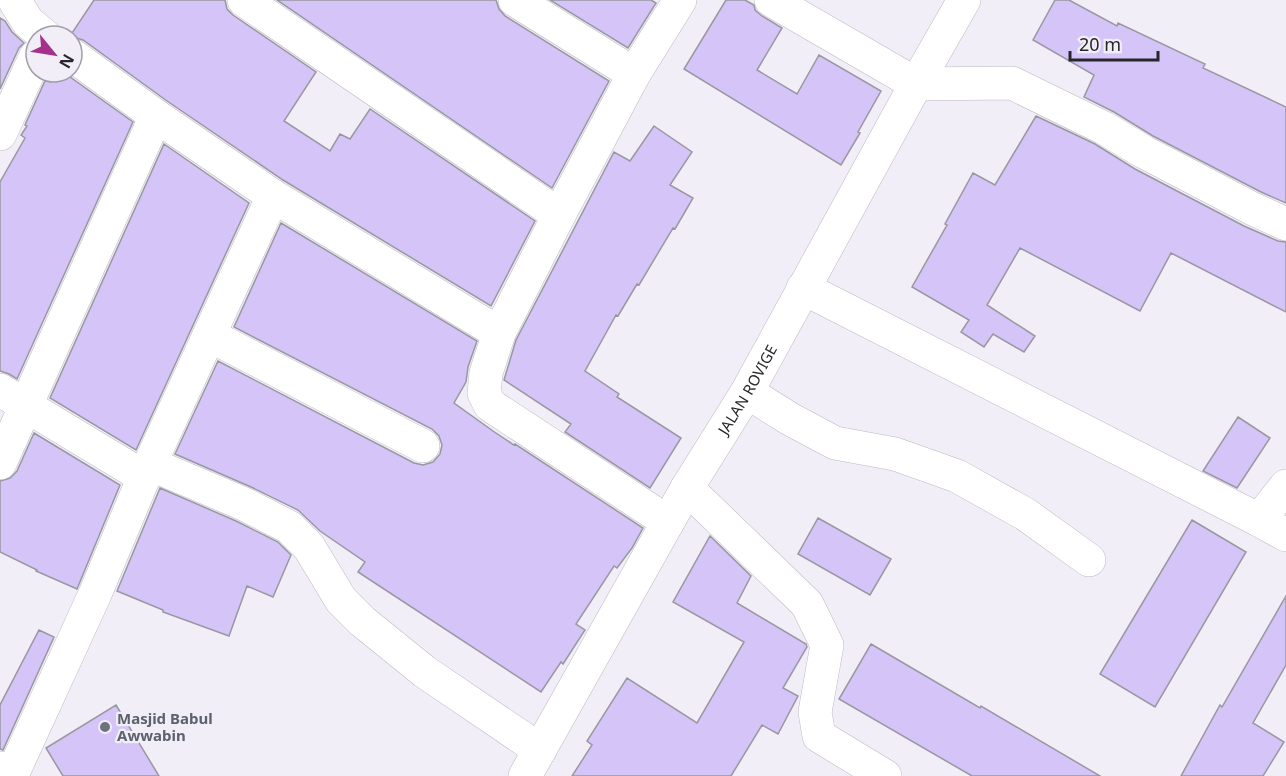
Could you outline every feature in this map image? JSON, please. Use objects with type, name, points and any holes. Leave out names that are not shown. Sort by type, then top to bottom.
[{"type":"street","points":[[15,0],[30,24]]},
{"type":"street","points":[[244,0],[559,215]]},
{"type":"street","points":[[514,0],[634,74]]},
{"type":"street","points":[[668,522],[490,405],[484,393],[486,373],[499,333],[634,74],[680,0]]},
{"type":"street","points":[[771,0],[916,84],[1012,83],[1104,128],[1144,152],[1286,224]]},
{"type":"street","name":"JALAN ROVIGE","points":[[533,763],[687,488],[747,392],[964,0]]},
{"type":"street","points":[[84,64],[273,196],[499,333]]},
{"type":"street","points":[[0,134],[24,82]]},
{"type":"street","points":[[0,463],[13,397],[156,116]]},
{"type":"street","points":[[8,773],[95,594],[147,471],[273,196]]},
{"type":"street","points":[[803,288],[1273,528],[1286,486]]},
{"type":"street","points":[[209,335],[423,446]]},
{"type":"street","points":[[747,392],[835,443],[895,454],[957,476],[1025,514],[1089,560]]},
{"type":"street","points":[[13,397],[147,471],[244,504],[289,526],[309,547],[341,600],[362,621],[533,763]]},
{"type":"street","points":[[687,488],[807,604],[827,645],[815,712],[819,736],[885,776]]},
{"type":"building","points":[[94,0],[225,0],[227,9],[233,15],[316,72],[284,121],[330,151],[340,134],[350,139],[370,109],[535,221],[491,306],[283,180],[167,101],[84,41],[84,24],[78,24]]},
{"type":"building","points":[[277,0],[496,0],[505,16],[609,81],[552,188]]},
{"type":"building","points":[[550,0],[651,0],[656,3],[628,48]]},
{"type":"building","points":[[726,0],[745,0],[754,5],[755,10],[762,16],[782,28],[757,70],[797,94],[819,55],[881,91],[841,165],[684,69]]},
{"type":"building","points":[[1055,0],[1069,0],[1117,26],[1118,23],[1205,64],[1203,68],[1286,107],[1286,203],[1153,136],[1084,97],[1094,75],[1033,40]]},
{"type":"building","points":[[0,18],[24,43],[19,48],[0,89]]},
{"type":"building","points":[[44,84],[80,84],[133,122],[17,379],[0,371],[0,182],[25,138],[21,135],[27,126],[25,125]]},
{"type":"building","points":[[1036,116],[1095,144],[1135,169],[1244,226],[1278,241],[1286,242],[1286,312],[1171,253],[1140,311],[1020,248],[987,305],[1035,336],[1024,352],[993,334],[984,347],[961,332],[969,320],[912,287],[973,173],[995,185]]},
{"type":"building","points":[[654,126],[692,152],[670,185],[693,198],[639,285],[637,284],[618,316],[616,315],[585,371],[619,394],[617,397],[681,438],[650,488],[565,432],[571,424],[504,380],[516,340],[614,152],[630,161]]},
{"type":"building","points":[[164,144],[249,203],[136,450],[50,398]]},
{"type":"building","points":[[281,223],[477,341],[468,367],[466,382],[454,403],[514,445],[643,528],[632,548],[617,568],[614,566],[576,624],[585,630],[541,692],[358,572],[365,562],[320,531],[298,510],[175,454],[218,361],[414,463],[423,465],[433,462],[440,454],[442,445],[439,436],[432,429],[234,327]]},
{"type":"building","points":[[1238,417],[1270,438],[1237,488],[1203,471]]},
{"type":"building","points":[[34,433],[120,485],[77,589],[0,552],[0,481],[10,478],[17,471]]},
{"type":"building","points":[[160,488],[278,542],[291,555],[273,597],[247,586],[229,636],[163,612],[163,610],[117,591]]},
{"type":"building","points":[[818,518],[891,559],[870,595],[798,554]]},
{"type":"building","points":[[1192,520],[1246,552],[1155,707],[1100,674]]},
{"type":"building","points":[[710,536],[751,576],[737,603],[806,644],[807,647],[783,688],[798,696],[778,734],[762,725],[731,776],[572,776],[592,745],[587,741],[627,678],[697,723],[744,642],[673,602]]},
{"type":"building","points":[[1286,596],[1286,665],[1253,723],[1284,742],[1263,776],[1181,776],[1220,705],[1222,707]]},
{"type":"building","points":[[39,630],[54,637],[3,750],[0,749],[0,705]]},
{"type":"building","points":[[871,644],[1100,776],[972,776],[839,699]]},
{"type":"building","name":"Masjid Babul Awwabin","points":[[116,705],[159,776],[63,776],[46,748]]},
{"type":"place","name":"Masjid Babul Awwabin","points":[[105,727]]}]
